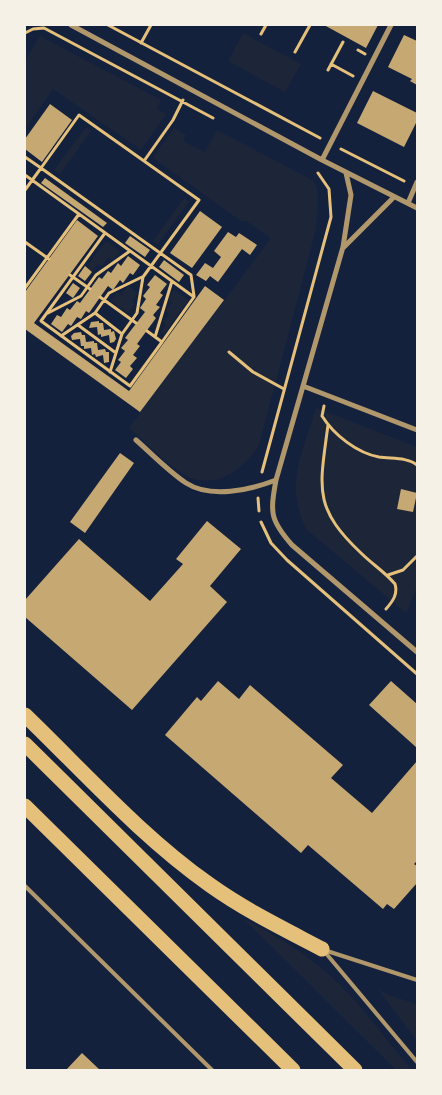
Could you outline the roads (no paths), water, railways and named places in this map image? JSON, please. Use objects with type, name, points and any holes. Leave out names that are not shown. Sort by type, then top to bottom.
[{"type":"highway","points":[[25,715],[160,846],[210,886],[260,916],[322,949]]},
{"type":"highway","points":[[25,744],[355,1070]]},
{"type":"highway","points":[[25,806],[293,1070]]},
{"type":"street","points":[[71,25],[346,173],[417,208]]},
{"type":"street","points":[[322,160],[391,25]]},
{"type":"street","points":[[346,173],[351,195],[343,247],[276,480],[272,504],[276,526],[292,545],[417,652]]},
{"type":"street","points":[[408,203],[416,184]]},
{"type":"street","points":[[343,247],[394,197]]},
{"type":"street","points":[[304,386],[417,430]]},
{"type":"street","points":[[136,440],[186,483],[211,490],[235,490],[258,487],[276,480]]},
{"type":"lane","points":[[25,886],[212,1070]]},
{"type":"lane","points":[[322,949],[417,980]]},
{"type":"lane","points":[[322,949],[417,1062]]}]
